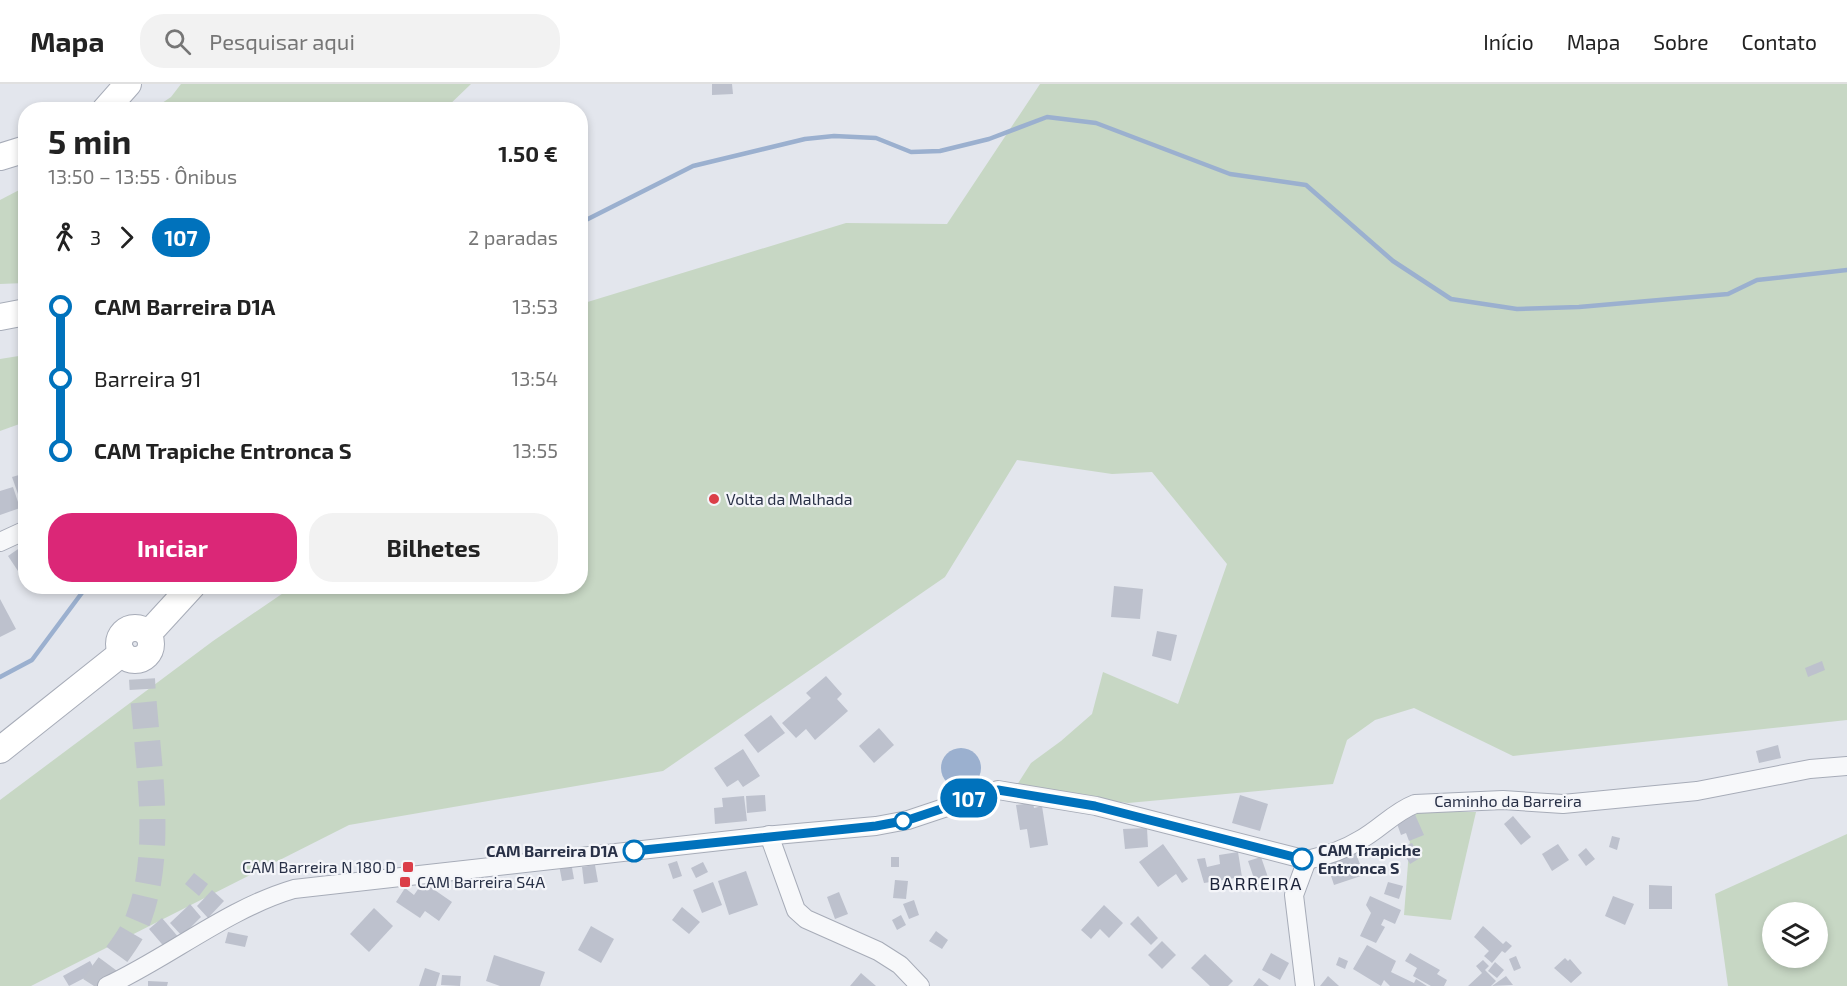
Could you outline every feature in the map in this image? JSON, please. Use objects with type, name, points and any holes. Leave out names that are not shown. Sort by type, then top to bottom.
[{"type":"main road","points":[[112,102],[128,84]]},
{"type":"main road","points":[[0,157],[18,151]]},
{"type":"main road","points":[[0,317],[18,314]]},
{"type":"main road","points":[[0,750],[135,664],[119,644],[125,631],[135,627],[148,634],[185,594]]},
{"type":"street","points":[[0,542],[18,534]]},
{"type":"street","name":"Caminho da Barreira","points":[[1307,860],[1328,855],[1360,840],[1403,809],[1415,804],[1503,800],[1563,804],[1697,791],[1810,769],[1847,765]]},
{"type":"street","points":[[107,986],[142,970],[261,899],[294,889],[770,835],[876,826],[908,820],[998,790],[1095,806],[1307,860],[1294,896],[1305,986]]},
{"type":"street","points":[[770,835],[796,910],[806,919],[878,951],[900,965],[920,986]]},
{"type":"green space","points":[[181,84],[471,84],[452,102],[164,102],[171,97]]},
{"type":"green space","points":[[1040,84],[1847,84],[1847,720],[1513,756],[1414,708],[1375,720],[1347,740],[1333,784],[1128,803],[1015,788],[1031,763],[1092,714],[1103,672],[1178,704],[1227,564],[1152,472],[1112,474],[1017,460],[945,577],[663,771],[349,825],[31,986],[0,986],[0,800],[213,641],[282,594],[588,594],[588,302],[846,223],[947,224]]},
{"type":"green space","points":[[18,191],[18,283],[0,284],[0,200]]},
{"type":"green space","points":[[18,356],[18,425],[0,431],[0,359]]},
{"type":"green space","points":[[1412,812],[1476,812],[1451,920],[1404,915]]},
{"type":"green space","points":[[1847,834],[1847,986],[1728,986],[1715,894]]},
{"type":"water","points":[[961,748],[969,749],[975,754],[980,760],[980,776],[975,782],[969,787],[961,788],[953,787],[947,782],[942,776],[941,768],[942,760],[947,754],[953,749]]},
{"type":"building","points":[[712,84],[732,84],[733,94],[712,95]]},
{"type":"building","points":[[18,475],[18,494],[12,477]]},
{"type":"building","points":[[13,487],[18,509],[0,515],[0,491]]},
{"type":"building","points":[[18,549],[18,571],[8,556]]},
{"type":"building","points":[[1114,586],[1143,589],[1140,619],[1111,617]]},
{"type":"building","points":[[0,599],[16,629],[0,637]]},
{"type":"building","points":[[1157,631],[1177,635],[1171,661],[1152,656]]},
{"type":"building","points":[[1822,661],[1825,670],[1808,677],[1805,668]]},
{"type":"building","points":[[826,676],[842,694],[837,699],[848,711],[815,740],[806,729],[796,738],[782,723],[811,698],[806,693]]},
{"type":"building","points":[[771,715],[785,733],[758,753],[744,735]]},
{"type":"building","points":[[879,728],[894,745],[874,763],[859,746]]},
{"type":"building","points":[[1778,745],[1781,758],[1759,763],[1756,751]]},
{"type":"building","points":[[743,749],[760,776],[743,787],[738,780],[727,787],[714,768]]},
{"type":"building","points":[[765,795],[766,811],[747,813],[746,796]]},
{"type":"building","points":[[1240,795],[1268,804],[1260,831],[1232,823]]},
{"type":"building","points":[[744,796],[747,821],[715,824],[714,808],[723,807],[722,798]]},
{"type":"building","points":[[1033,803],[1034,808],[1042,806],[1048,845],[1030,848],[1027,829],[1020,830],[1016,805]]},
{"type":"building","points":[[1413,810],[1424,835],[1409,841],[1406,833],[1401,835],[1395,818]]},
{"type":"building","points":[[1513,816],[1531,837],[1521,845],[1504,824]]},
{"type":"building","points":[[1147,828],[1148,847],[1125,849],[1123,829]]},
{"type":"building","points":[[1612,836],[1620,838],[1617,850],[1609,847]]},
{"type":"building","points":[[1412,843],[1420,858],[1410,864],[1401,848]]},
{"type":"building","points":[[1163,844],[1188,879],[1182,883],[1176,874],[1158,887],[1139,862]]},
{"type":"building","points":[[1558,844],[1569,860],[1552,871],[1542,854]]},
{"type":"building","points":[[1586,848],[1595,859],[1586,866],[1578,855]]},
{"type":"building","points":[[1355,851],[1364,875],[1334,885],[1326,861]]},
{"type":"building","points":[[1238,852],[1242,877],[1204,883],[1197,859],[1205,858],[1207,867],[1220,864],[1219,855]]},
{"type":"building","points":[[891,857],[899,857],[899,867],[891,867]]},
{"type":"building","points":[[1261,857],[1271,886],[1258,890],[1248,861]]},
{"type":"building","points":[[677,861],[682,876],[673,879],[668,864]]},
{"type":"building","points":[[571,862],[574,879],[562,881],[559,865]]},
{"type":"building","points":[[703,862],[708,872],[696,878],[691,868]]},
{"type":"building","points":[[595,865],[598,882],[584,884],[582,867]]},
{"type":"building","points":[[746,871],[758,905],[729,915],[718,881]]},
{"type":"building","points":[[194,873],[208,884],[199,896],[185,884]]},
{"type":"building","points":[[895,880],[908,881],[906,899],[893,898]]},
{"type":"building","points":[[423,882],[452,902],[439,921],[425,911],[420,918],[396,902],[405,888],[414,895]]},
{"type":"building","points":[[713,882],[722,905],[702,913],[693,890]]},
{"type":"building","points":[[1388,882],[1403,886],[1399,899],[1384,894]]},
{"type":"building","points":[[1649,885],[1672,886],[1672,909],[1649,909]]},
{"type":"building","points":[[212,890],[224,901],[208,918],[197,906]]},
{"type":"building","points":[[839,892],[848,914],[835,919],[827,897]]},
{"type":"building","points":[[1370,896],[1401,910],[1395,924],[1384,919],[1381,925],[1385,927],[1376,943],[1360,936],[1371,913],[1366,905]]},
{"type":"building","points":[[1613,896],[1634,904],[1625,925],[1605,916]]},
{"type":"building","points":[[914,900],[919,915],[909,919],[903,904]]},
{"type":"building","points":[[190,904],[201,917],[182,936],[170,923]]},
{"type":"building","points":[[1104,905],[1123,923],[1109,938],[1100,929],[1091,939],[1081,930]]},
{"type":"building","points":[[682,907],[700,922],[689,934],[672,920]]},
{"type":"building","points":[[374,908],[393,926],[369,952],[350,934]]},
{"type":"building","points":[[901,915],[906,925],[897,930],[892,920]]},
{"type":"building","points":[[1138,916],[1158,938],[1151,945],[1130,924]]},
{"type":"building","points":[[162,918],[180,939],[167,950],[149,929]]},
{"type":"building","points":[[591,926],[614,939],[601,963],[578,950]]},
{"type":"building","points":[[1483,926],[1503,944],[1506,941],[1512,946],[1505,953],[1502,951],[1492,963],[1484,956],[1489,951],[1474,937]]},
{"type":"building","points":[[936,931],[948,940],[942,949],[929,941]]},
{"type":"building","points":[[228,932],[248,936],[245,947],[225,943]]},
{"type":"building","points":[[1162,941],[1176,955],[1162,969],[1148,955]]},
{"type":"building","points":[[1367,945],[1396,961],[1391,972],[1414,983],[1416,979],[1427,986],[1390,986],[1384,980],[1381,986],[1353,969]]},
{"type":"building","points":[[1271,953],[1289,963],[1280,980],[1262,970]]},
{"type":"building","points":[[1410,953],[1440,970],[1437,974],[1447,980],[1444,986],[1431,986],[1413,976],[1417,968],[1405,961]]},
{"type":"building","points":[[1205,954],[1233,981],[1228,986],[1210,986],[1191,968]]},
{"type":"building","points":[[494,955],[545,972],[540,986],[500,986],[486,981]]},
{"type":"building","points":[[1516,956],[1521,968],[1514,971],[1509,959]]},
{"type":"building","points":[[1339,957],[1348,961],[1345,969],[1336,965]]},
{"type":"building","points":[[1565,958],[1568,961],[1570,959],[1582,973],[1571,983],[1554,968]]},
{"type":"building","points":[[1483,960],[1489,966],[1485,970],[1496,981],[1491,986],[1468,986],[1482,973],[1476,966]]},
{"type":"building","points":[[90,961],[96,972],[69,986],[63,976]]},
{"type":"building","points":[[1495,962],[1504,970],[1497,978],[1488,971]]},
{"type":"building","points":[[425,968],[440,973],[436,986],[419,986]]},
{"type":"building","points":[[861,973],[876,986],[850,986]]},
{"type":"building","points":[[442,975],[461,976],[460,986],[441,985]]},
{"type":"building","points":[[1328,976],[1339,986],[1320,986]]},
{"type":"building","points":[[1506,976],[1513,985],[1492,986]]},
{"type":"building","points":[[1259,978],[1269,986],[1253,986]]},
{"type":"building","points":[[148,981],[168,982],[167,986],[148,986]]},
{"type":"waterway","points":[[588,219],[693,166],[805,139],[834,136],[876,138],[911,152],[940,151],[989,139],[1047,117],[1096,123],[1230,174],[1306,185],[1393,261],[1451,299],[1517,309],[1579,307],[1728,294],[1757,280],[1847,270]]},
{"type":"waterway","points":[[0,677],[32,660],[81,594]]},
{"type":"tunnel","points":[[94,986],[135,925],[147,890],[151,861],[152,800],[142,679]]},
{"type":"bus line","name":"107","points":[[634,851],[876,826],[908,820],[998,790],[1095,806],[1302,859]]},
{"type":"place","name":"Volta da Malhada","points":[[714,499]]},
{"type":"place","name":"CAM Barreira D1A","points":[[634,851]]},
{"type":"place","name":"CAM Trapiche Entronca S","points":[[1302,859]]},
{"type":"place","name":"CAM Barreira N 180 D","points":[[408,867]]},
{"type":"place","name":"CAM Barreira S4A","points":[[405,882]]},
{"type":"district","name":"BARREIRA","points":[[1256,884]]}]
